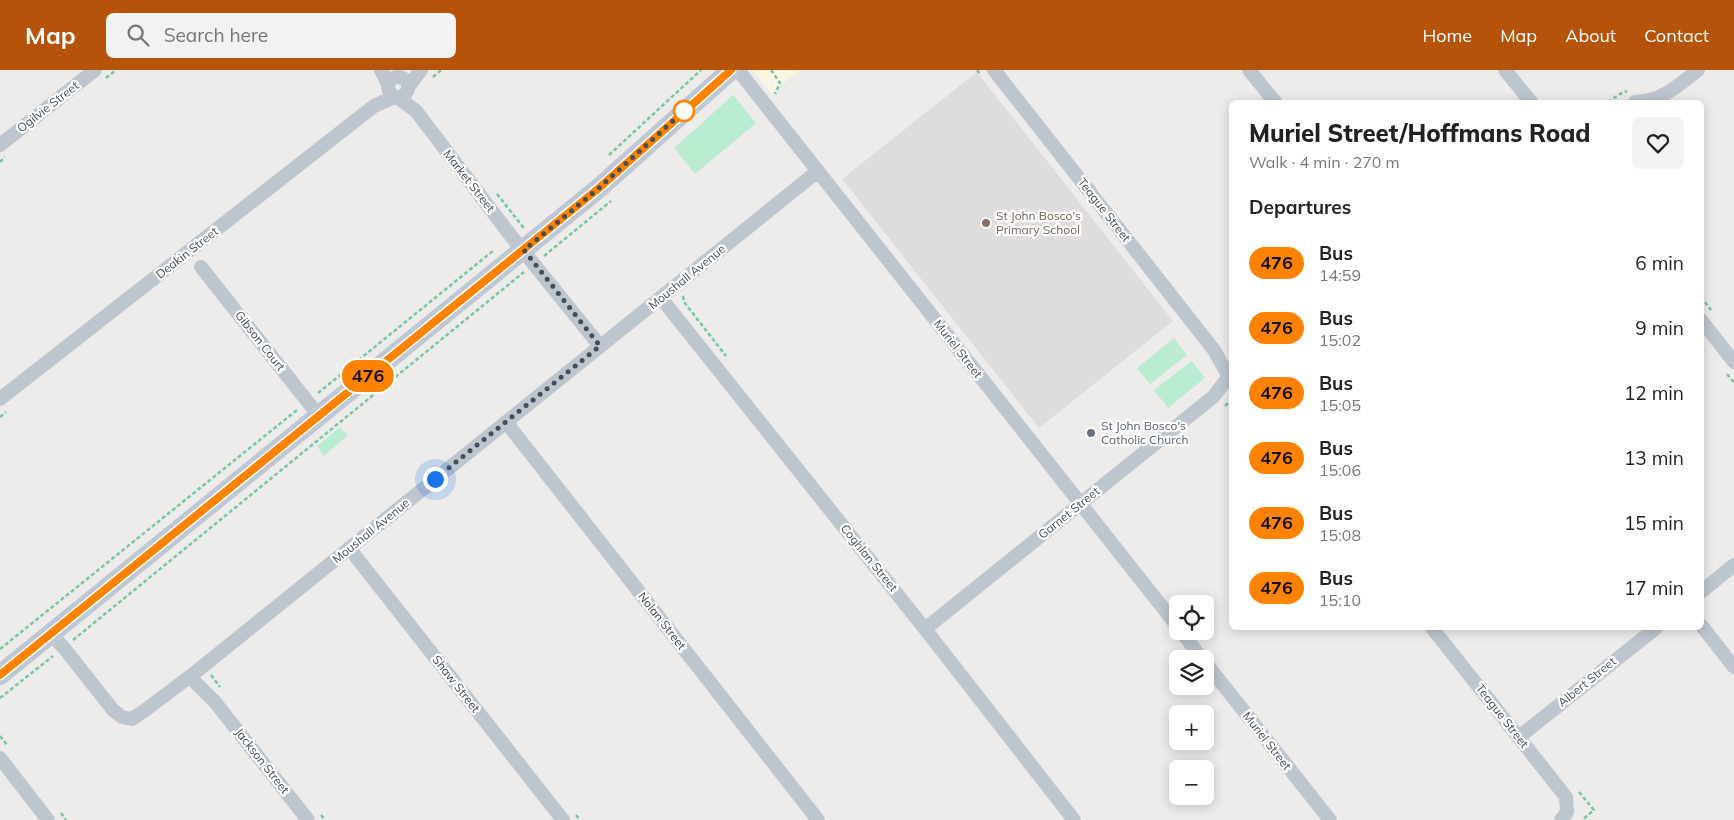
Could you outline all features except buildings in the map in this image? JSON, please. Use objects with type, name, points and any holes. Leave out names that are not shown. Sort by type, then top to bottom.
[{"type":"main road","points":[[0,675],[51,634],[315,403],[524,250],[599,188],[731,70]]},
{"type":"street","name":"Ogilvie Street","points":[[0,145],[96,70]]},
{"type":"street","name":"Market Street","points":[[381,70],[396,85],[600,346]]},
{"type":"street","points":[[396,85],[419,70]]},
{"type":"street","name":"Muriel Street","points":[[738,70],[1169,616]]},
{"type":"street","name":"Teague Street","points":[[994,70],[1214,350],[1229,376]]},
{"type":"street","points":[[1249,70],[1273,100]]},
{"type":"street","points":[[1506,70],[1529,100]]},
{"type":"street","points":[[1653,100],[1664,96],[1698,70]]},
{"type":"street","name":"Deakin Street","points":[[4,405],[374,106],[396,85]]},
{"type":"street","name":"Moushall Avenue","points":[[51,634],[113,710],[122,717],[132,719],[194,674],[818,171]]},
{"type":"street","name":"Gibson Court","points":[[201,266],[315,403]]},
{"type":"street","name":"Coghlan Street","points":[[661,298],[925,629],[1074,820]]},
{"type":"street","points":[[1704,324],[1734,362]]},
{"type":"street","name":"Garnet Street","points":[[925,629],[1080,504],[1218,402],[1229,380]]},
{"type":"street","name":"Nolan Street","points":[[506,422],[818,820]]},
{"type":"street","name":"Shaw Street","points":[[349,548],[563,820]]},
{"type":"street","points":[[1704,590],[1734,565]]},
{"type":"street","points":[[1704,629],[1734,667]]},
{"type":"street","name":"Teague Street","points":[[1434,630],[1566,797],[1567,812],[1561,820]]},
{"type":"street","name":"Albert Street","points":[[1519,738],[1654,630]]},
{"type":"street","name":"Muriel Street","points":[[1214,673],[1330,820]]},
{"type":"street","name":"Jackson Street","points":[[194,674],[308,820]]},
{"type":"street","points":[[0,758],[48,820]]},
{"type":"path","points":[[603,161],[701,70]]},
{"type":"path","points":[[523,227],[529,222]]},
{"type":"path","points":[[0,649],[315,403],[497,248]]},
{"type":"path","points":[[682,295],[684,302],[726,356]]},
{"type":"path","points":[[1218,402],[1229,400]]},
{"type":"path","points":[[0,416],[4,405]]},
{"type":"path","points":[[1577,789],[1594,810],[1582,820]]},
{"type":"shaded area","points":[[753,70],[800,70],[771,93]]},
{"type":"shaded area","name":"St John Bosco's Primary School","points":[[977,72],[1173,321],[1039,428],[842,179]]},
{"type":"green space","points":[[733,95],[756,123],[695,174],[674,148]]},
{"type":"green space","points":[[1174,338],[1187,355],[1150,384],[1137,368]]},
{"type":"green space","points":[[1192,361],[1205,378],[1168,408],[1154,390]]},
{"type":"green space","points":[[340,427],[348,435],[324,456],[317,446]]},
{"type":"bus line","name":"476","points":[[0,675],[599,188],[731,70]]},
{"type":"place","name":"St John Bosco's Primary School","points":[[986,223]]},
{"type":"place","name":"St John Bosco's Catholic Church","points":[[1091,433]]},
{"type":"route","points":[[435,479],[600,346],[524,250],[599,188],[684,111]]}]
